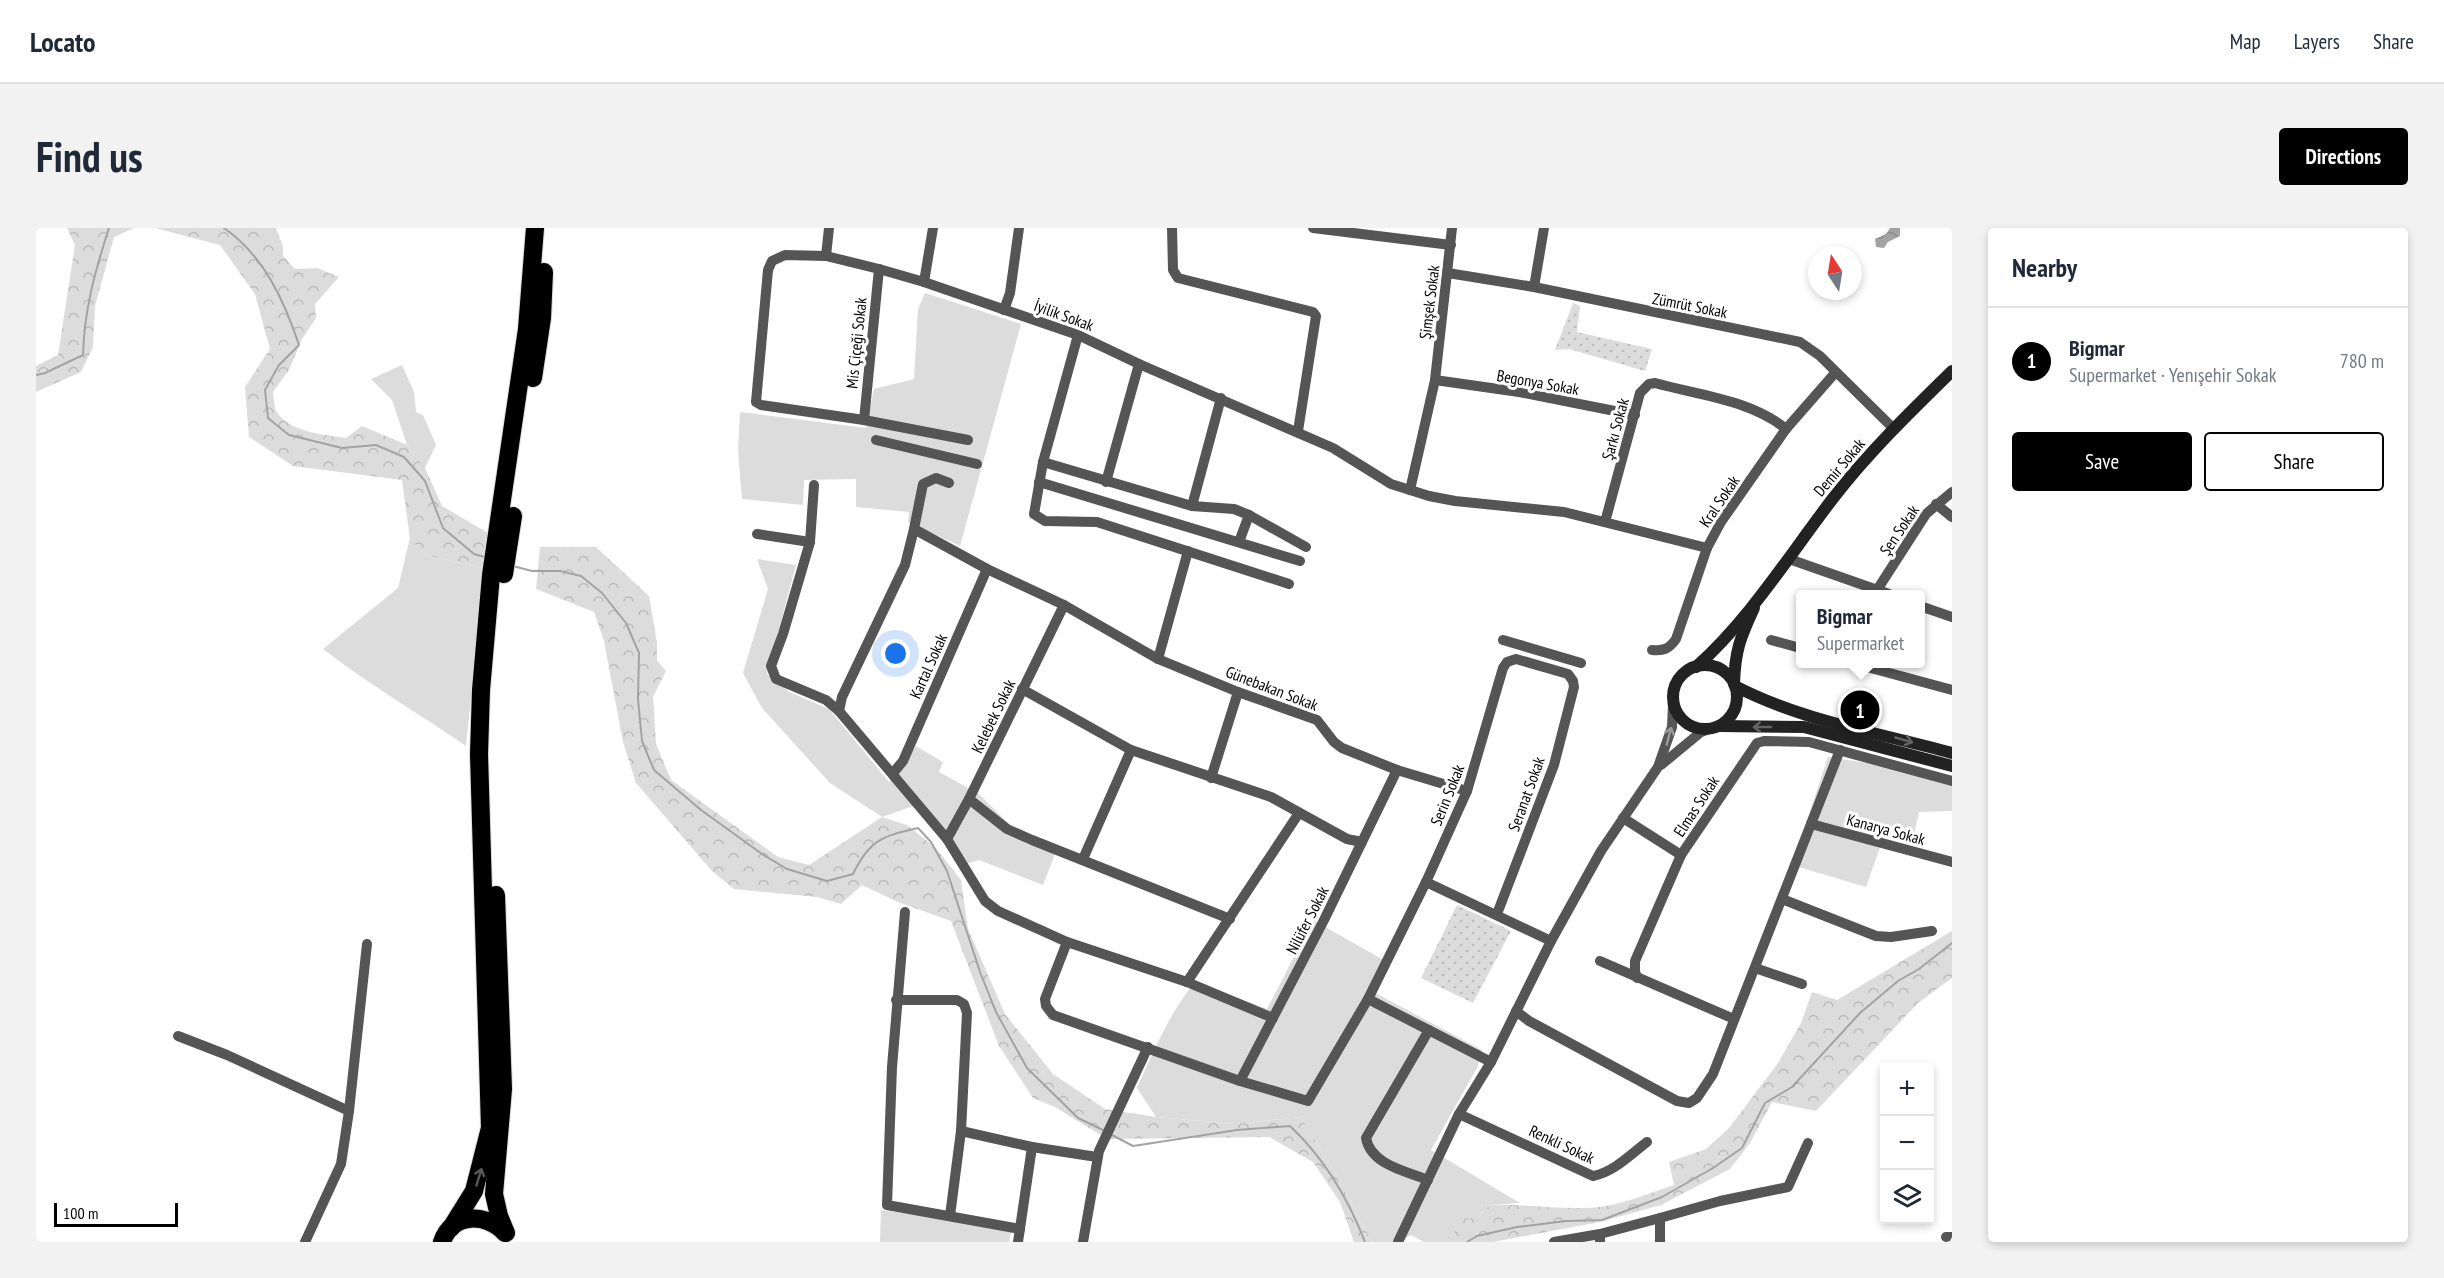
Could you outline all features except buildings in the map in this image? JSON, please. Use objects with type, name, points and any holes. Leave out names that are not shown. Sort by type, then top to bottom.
[{"type":"highway","points":[[502,546],[526,340],[535,228]]},
{"type":"highway","points":[[446,1235],[474,1191],[490,1128],[490,1064],[479,754],[484,651],[542,318],[547,228]]},
{"type":"highway","points":[[497,576],[491,777],[503,1069],[494,1194],[499,1216],[508,1238]]},
{"type":"highway","points":[[446,1235],[469,1218],[479,1218],[489,1220],[508,1238]]},
{"type":"street","points":[[826,256],[829,228]]},
{"type":"street","points":[[924,282],[933,228]]},
{"type":"street","points":[[1004,310],[1010,293],[1019,228]]},
{"type":"street","points":[[1172,228],[1173,270],[1178,278],[1313,312],[1316,316],[1298,431]]},
{"type":"street","points":[[1313,228],[1450,245]]},
{"type":"street","name":"Şimşek Sokak","points":[[1410,490],[1435,380],[1452,228]]},
{"type":"street","points":[[1534,287],[1544,228]]},
{"type":"street","name":"İyilik Sokak","points":[[864,420],[761,405],[756,402],[768,270],[772,261],[785,255],[826,256],[924,282],[1078,335],[1139,364],[1298,431],[1333,448],[1391,484],[1410,490],[1455,501],[1564,512],[1707,548]]},
{"type":"street","name":"Mis Çiçeği Sokak","points":[[864,420],[879,269]]},
{"type":"street","name":"Zümrüt Sokak","points":[[1448,273],[1534,287],[1789,339],[1810,349],[1894,429]]},
{"type":"street","points":[[1078,335],[1043,462],[1034,514],[1045,521],[1097,522],[1288,585]]},
{"type":"street","points":[[1106,482],[1139,364]]},
{"type":"street","name":"Demir Sokak","points":[[1696,667],[1713,652],[1761,594],[1862,462],[1952,371]]},
{"type":"street","name":"Kral Sokak","points":[[1652,650],[1670,647],[1676,639],[1707,548],[1721,522],[1786,429],[1835,373]]},
{"type":"street","name":"Begonya Sokak","points":[[1435,380],[1519,392],[1635,416]]},
{"type":"street","name":"Şarkı Sokak","points":[[1605,522],[1644,387],[1655,383],[1743,406],[1773,418],[1786,429]]},
{"type":"street","points":[[1192,506],[1221,398]]},
{"type":"street","points":[[864,420],[968,440]]},
{"type":"street","points":[[876,440],[977,464]]},
{"type":"street","points":[[1043,462],[1192,506],[1234,509],[1306,547]]},
{"type":"street","points":[[839,711],[842,697],[905,566],[923,484],[936,478],[949,483]]},
{"type":"street","points":[[1040,482],[1300,561]]},
{"type":"street","points":[[814,484],[810,542],[783,634],[771,666],[776,679],[826,700],[839,711],[947,839],[967,876],[985,901],[998,911],[1067,942],[1187,982],[1273,1018]]},
{"type":"street","name":"Şen Sokak","points":[[1877,590],[1920,521],[1936,504],[1952,492]]},
{"type":"street","points":[[1936,504],[1952,517]]},
{"type":"street","points":[[1239,542],[1249,515]]},
{"type":"street","name":"Günebakan Sokak","points":[[914,530],[987,569],[1064,605],[1158,659],[1238,692],[1317,720],[1341,748],[1397,770],[1467,791]]},
{"type":"street","points":[[758,534],[810,542]]},
{"type":"street","points":[[1158,659],[1188,551]]},
{"type":"street","points":[[1789,559],[1877,590]]},
{"type":"street","name":"Kartal Sokak","points":[[893,773],[903,761],[987,569]]},
{"type":"street","name":"Demir Sokak","points":[[1735,685],[1735,657],[1738,643],[1761,594]]},
{"type":"street","name":"Kelebek Sokak","points":[[947,839],[1064,605]]},
{"type":"street","points":[[1925,608],[1952,617]]},
{"type":"street","points":[[1503,640],[1581,663]]},
{"type":"street","points":[[1771,640],[1796,647]]},
{"type":"street","name":"Serin Sokak","points":[[1240,1081],[1308,1101],[1368,999],[1426,882],[1467,791],[1503,668],[1507,662],[1516,659],[1568,674],[1574,681]]},
{"type":"street","points":[[1398,1242],[1459,1114],[1491,1062],[1551,941],[1623,818],[1658,767],[1672,727],[1672,694],[1680,677],[1696,667],[1714,667],[1729,676],[1735,685],[1764,701],[1807,715],[1952,753]]},
{"type":"street","points":[[1874,668],[1952,690]]},
{"type":"street","name":"Seranat Sokak","points":[[1497,914],[1554,765],[1574,681]]},
{"type":"street","points":[[1658,767],[1701,732],[1726,721],[1736,705],[1735,685]]},
{"type":"street","points":[[1022,688],[1131,750],[1271,798],[1347,839],[1362,842]]},
{"type":"street","points":[[1211,778],[1238,692]]},
{"type":"street","points":[[1673,704],[1683,721],[1690,726],[1804,727],[1952,766]]},
{"type":"street","name":"Elmas Sokak","points":[[1637,978],[1635,961],[1681,855],[1757,743],[1764,741],[1809,742],[1952,781]]},
{"type":"street","points":[[1878,760],[1882,747]]},
{"type":"street","points":[[1083,859],[1131,750]]},
{"type":"street","points":[[1516,1011],[1529,1021],[1677,1101],[1689,1103],[1697,1098],[1713,1074],[1840,750]]},
{"type":"street","name":"Nilüfer Sokak","points":[[1240,1081],[1397,770]]},
{"type":"street","points":[[969,799],[1007,829],[1230,919]]},
{"type":"street","points":[[1187,982],[1299,813]]},
{"type":"street","points":[[1623,818],[1681,855]]},
{"type":"street","name":"Kanarya Sokak","points":[[1811,824],[1952,862]]},
{"type":"street","points":[[1426,882],[1551,941]]},
{"type":"street","points":[[1782,899],[1876,936],[1891,937],[1932,931]]},
{"type":"street","points":[[905,912],[896,1000],[887,1205],[1020,1229]]},
{"type":"street","points":[[1067,942],[1045,999],[1053,1015],[1240,1081]]},
{"type":"street","points":[[305,1242],[340,1164],[349,1111],[367,944]]},
{"type":"street","points":[[1600,961],[1734,1019]]},
{"type":"street","points":[[1755,968],[1802,984]]},
{"type":"street","points":[[1368,999],[1491,1062]]},
{"type":"street","points":[[896,1000],[957,1000],[964,1004],[967,1013],[961,1131],[950,1216]]},
{"type":"street","points":[[1428,1180],[1379,1160],[1368,1150],[1366,1138],[1429,1030]]},
{"type":"street","points":[[178,1036],[227,1055],[349,1111]]},
{"type":"street","points":[[1083,1242],[1098,1154],[1148,1047]]},
{"type":"street","name":"Renkli Sokak","points":[[1459,1114],[1593,1176],[1603,1174],[1616,1166],[1647,1142]]},
{"type":"street","points":[[961,1131],[1032,1147],[1098,1154]]},
{"type":"street","points":[[1554,1242],[1600,1238],[1720,1201],[1788,1187],[1808,1143]]},
{"type":"street","points":[[1018,1242],[1032,1147]]},
{"type":"street","points":[[1660,1218],[1660,1242]]},
{"type":"green space","points":[[67,228],[134,228],[114,237],[95,306],[93,347],[81,372],[36,392],[36,366],[58,355],[75,245]]},
{"type":"green space","points":[[155,228],[276,228],[283,247],[283,256],[295,269],[317,268],[339,277],[315,304],[316,318],[302,339],[289,370],[273,392],[276,411],[289,424],[308,431],[346,438],[362,426],[407,445],[425,468],[442,506],[488,533],[484,568],[426,555],[410,539],[402,480],[293,466],[249,437],[245,387],[270,349],[255,294],[220,245]]},
{"type":"green space","points":[[925,293],[1021,324],[960,546],[908,522],[909,512],[856,507],[856,479],[804,480],[803,505],[742,499],[738,450],[740,412],[866,428],[874,389],[914,379],[918,309]]},
{"type":"green space","points":[[1573,303],[1580,306],[1577,332],[1652,349],[1645,371],[1569,349],[1555,350]]},
{"type":"green space","points":[[402,365],[414,392],[416,412],[423,415],[436,445],[425,468],[407,445],[392,400],[371,379]]},
{"type":"green space","points":[[410,538],[426,555],[484,568],[466,746],[323,649],[398,588]]},
{"type":"green space","points":[[540,547],[596,547],[649,596],[657,643],[657,660],[666,671],[653,697],[656,744],[671,780],[778,857],[809,865],[882,817],[907,825],[936,848],[961,880],[968,929],[1005,1014],[1053,1074],[1105,1109],[1156,1117],[1236,1124],[1301,1117],[1338,1178],[1372,1242],[1354,1242],[1340,1202],[1313,1162],[1269,1137],[1107,1139],[1055,1107],[1033,1098],[999,1046],[951,921],[898,902],[862,885],[841,904],[817,897],[734,889],[712,871],[636,783],[623,742],[604,641],[594,612],[536,589]]},
{"type":"green space","points":[[757,559],[796,565],[767,674],[789,692],[829,709],[889,782],[916,746],[943,762],[939,772],[979,794],[1012,827],[1058,846],[1043,885],[979,860],[963,865],[916,805],[882,817],[830,783],[762,708],[743,673],[768,589]]},
{"type":"green space","points":[[1828,757],[1881,765],[1952,786],[1952,811],[1919,812],[1912,843],[1884,836],[1866,887],[1792,865]]},
{"type":"green space","points":[[1457,905],[1511,931],[1473,1003],[1421,978]]},
{"type":"green space","points":[[1313,920],[1387,962],[1368,989],[1482,1050],[1478,1066],[1431,1150],[1520,1203],[1489,1205],[1477,1219],[1450,1242],[1424,1242],[1411,1235],[1400,1242],[1372,1242],[1338,1178],[1301,1117],[1236,1124],[1156,1117],[1137,1088],[1170,1019],[1195,982],[1267,1009]]},
{"type":"green space","points":[[1952,931],[1952,978],[1918,1003],[1816,1111],[1772,1102],[1750,1143],[1730,1169],[1661,1205],[1600,1222],[1493,1242],[1450,1242],[1461,1218],[1477,1219],[1489,1205],[1592,1208],[1623,1202],[1674,1185],[1669,1162],[1706,1149],[1729,1128],[1778,1063],[1801,1023],[1812,992],[1837,1000]]},
{"type":"green space","points":[[881,1210],[1012,1228],[1009,1242],[880,1242]]},
{"type":"water","points":[[1890,228],[1900,228],[1900,236],[1888,242],[1884,248],[1876,247],[1875,239],[1886,234]]},
{"type":"waterway","points":[[36,375],[83,355],[91,291],[109,228]]},
{"type":"waterway","points":[[224,228],[250,252],[271,280],[287,312],[299,345],[279,365],[265,390],[268,418],[289,435],[342,448],[376,445],[404,457],[425,481],[443,528],[474,554],[485,557]]},
{"type":"waterway","points":[[513,566],[532,571],[560,571],[581,576],[602,593],[626,623],[639,653],[638,699],[642,741],[654,770],[701,810],[762,854],[787,869],[827,881],[853,874],[865,853],[879,841],[918,828],[931,842],[947,871],[980,972],[996,1012],[1027,1068],[1078,1118],[1105,1131]]},
{"type":"waterway","points":[[1467,1242],[1477,1236],[1517,1227],[1566,1221],[1602,1220],[1662,1197],[1713,1168],[1742,1148],[1765,1103],[1792,1087],[1860,1013],[1898,981],[1919,969],[1952,943]]},
{"type":"waterway","points":[[1110,1134],[1133,1146],[1237,1130],[1290,1126],[1314,1151],[1334,1179],[1365,1242]]},
{"type":"place","name":"Bigmar","points":[[1860,710]]}]
